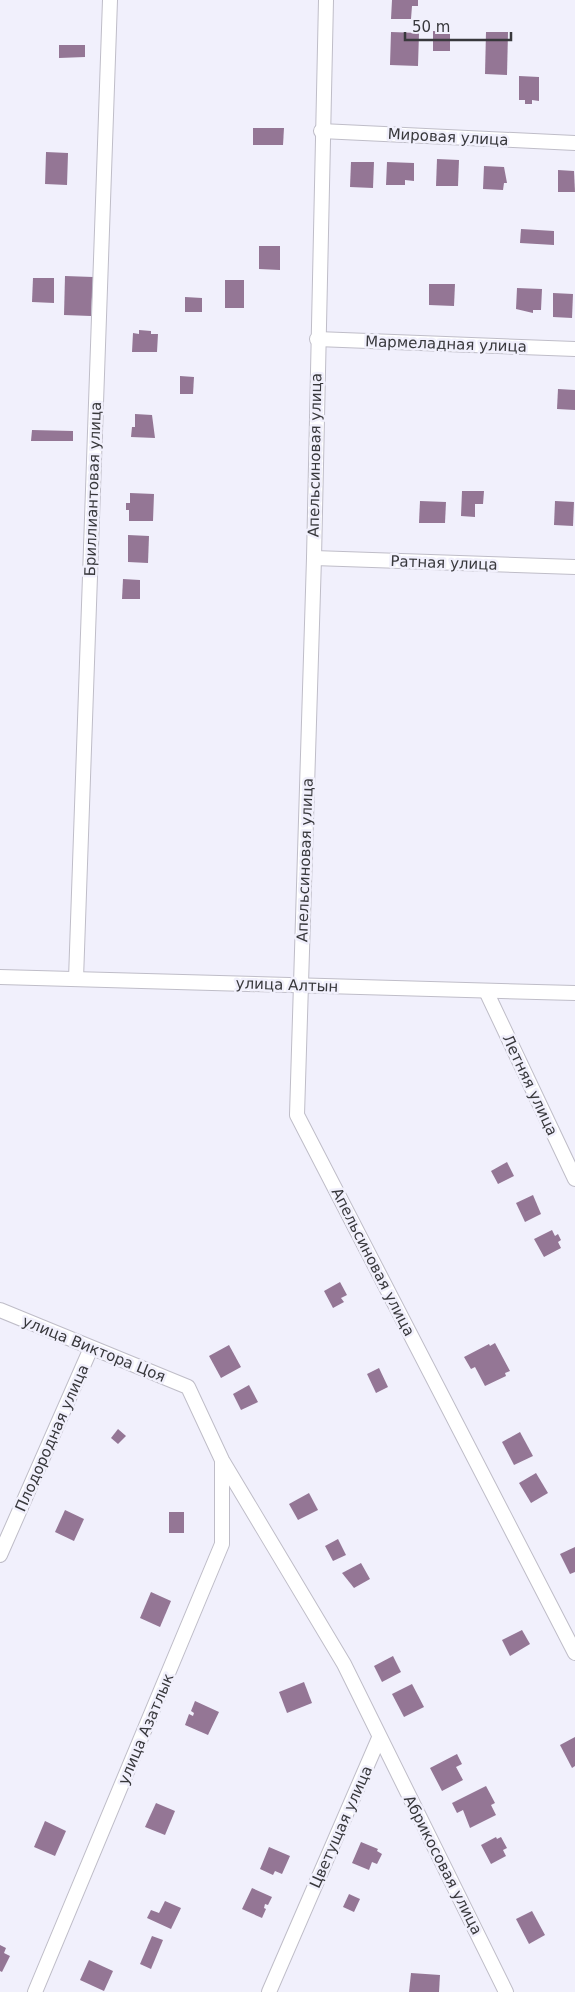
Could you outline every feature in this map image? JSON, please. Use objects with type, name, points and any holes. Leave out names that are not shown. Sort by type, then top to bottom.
[{"type":"street","name":"Бриллиантовая улица","points":[[76,979],[110,0]]},
{"type":"street","name":"Апельсиновая улица","points":[[326,0],[321,131],[314,558],[297,1115],[575,1653]]},
{"type":"street","name":"Мировая улица","points":[[321,131],[575,143]]},
{"type":"street","name":"Мармеладная улица","points":[[317,339],[575,349]]},
{"type":"street","name":"Ратная улица","points":[[314,558],[575,567]]},
{"type":"street","name":"улица Алтын","points":[[0,977],[575,993]]},
{"type":"street","name":"Летняя улица","points":[[486,991],[575,1179]]},
{"type":"street","name":"улица Виктора Цоя","points":[[0,1310],[188,1387],[222,1460]]},
{"type":"street","name":"Плодородная улица","points":[[0,1555],[91,1348]]},
{"type":"street","points":[[222,1460],[344,1664],[380,1738]]},
{"type":"street","name":"улица Азатлык","points":[[35,1992],[222,1544],[222,1460]]},
{"type":"street","name":"Цветущая улица","points":[[269,1992],[380,1738]]},
{"type":"street","name":"Абрикосовая улица","points":[[380,1738],[506,1992]]},
{"type":"building","points":[[392,0],[418,0],[418,6],[412,6],[411,19],[391,19]]},
{"type":"building","points":[[433,31],[450,32],[450,51],[433,51]]},
{"type":"building","points":[[391,32],[419,33],[418,66],[390,65]]},
{"type":"building","points":[[486,32],[508,32],[507,75],[485,74]]},
{"type":"building","points":[[59,45],[85,45],[85,57],[59,58]]},
{"type":"building","points":[[519,76],[539,77],[539,101],[532,100],[532,104],[525,104],[525,100],[519,100]]},
{"type":"building","points":[[253,128],[284,128],[283,145],[253,145]]},
{"type":"building","points":[[46,152],[68,153],[67,185],[45,184]]},
{"type":"building","points":[[437,159],[459,160],[458,186],[436,186]]},
{"type":"building","points":[[351,162],[374,162],[373,188],[350,187]]},
{"type":"building","points":[[387,162],[414,163],[414,181],[405,180],[405,185],[386,185]]},
{"type":"building","points":[[484,166],[504,167],[507,183],[504,183],[503,190],[483,189]]},
{"type":"building","points":[[558,170],[574,171],[575,192],[558,192]]},
{"type":"building","points":[[521,229],[554,231],[554,245],[520,243]]},
{"type":"building","points":[[259,246],[280,246],[280,270],[259,269]]},
{"type":"building","points":[[65,276],[93,277],[91,316],[64,315]]},
{"type":"building","points":[[33,278],[54,278],[54,303],[32,302]]},
{"type":"building","points":[[225,280],[244,280],[244,308],[225,308]]},
{"type":"building","points":[[429,284],[455,284],[454,306],[429,305]]},
{"type":"building","points":[[517,288],[542,289],[541,310],[533,310],[533,313],[516,309]]},
{"type":"building","points":[[553,293],[573,294],[572,318],[553,317]]},
{"type":"building","points":[[185,297],[202,298],[202,312],[185,312]]},
{"type":"building","points":[[139,330],[158,334],[157,352],[132,352],[133,333],[139,334]]},
{"type":"building","points":[[180,376],[194,377],[193,394],[180,394]]},
{"type":"building","points":[[558,389],[575,390],[575,410],[557,409]]},
{"type":"building","points":[[135,414],[152,415],[155,438],[131,437],[132,427],[135,427]]},
{"type":"building","points":[[32,430],[73,431],[73,441],[31,441]]},
{"type":"building","points":[[462,491],[484,491],[483,504],[475,504],[475,517],[461,516]]},
{"type":"building","points":[[130,493],[154,494],[153,521],[129,521],[129,510],[126,510],[126,503],[130,503]]},
{"type":"building","points":[[420,501],[446,502],[445,523],[419,523]]},
{"type":"building","points":[[555,501],[574,502],[573,526],[554,525]]},
{"type":"building","points":[[128,535],[149,536],[148,563],[128,562]]},
{"type":"building","points":[[123,579],[140,580],[140,599],[122,599]]},
{"type":"building","points":[[507,1162],[514,1176],[498,1184],[491,1171]]},
{"type":"building","points":[[533,1195],[541,1214],[525,1222],[516,1203]]},
{"type":"building","points":[[552,1230],[555,1236],[558,1234],[561,1240],[558,1242],[561,1248],[544,1257],[534,1239]]},
{"type":"building","points":[[340,1282],[347,1295],[341,1298],[344,1302],[333,1308],[324,1291]]},
{"type":"building","points":[[495,1343],[510,1371],[505,1373],[506,1376],[485,1386],[475,1367],[471,1369],[464,1357],[489,1344],[490,1346]]},
{"type":"building","points":[[229,1345],[241,1367],[221,1378],[209,1356]]},
{"type":"building","points":[[379,1368],[388,1387],[376,1393],[367,1374]]},
{"type":"building","points":[[249,1385],[258,1402],[241,1410],[233,1394]]},
{"type":"building","points":[[118,1429],[126,1436],[118,1444],[111,1438]]},
{"type":"building","points":[[520,1432],[533,1456],[514,1465],[502,1442]]},
{"type":"building","points":[[536,1473],[548,1493],[531,1503],[519,1483]]},
{"type":"building","points":[[309,1493],[318,1510],[298,1520],[289,1504]]},
{"type":"building","points":[[65,1510],[84,1519],[74,1541],[55,1532]]},
{"type":"building","points":[[169,1512],[184,1512],[184,1533],[169,1533]]},
{"type":"building","points":[[338,1539],[346,1555],[333,1561],[325,1546]]},
{"type":"building","points":[[575,1547],[575,1572],[570,1574],[560,1554]]},
{"type":"building","points":[[361,1563],[370,1579],[354,1588],[342,1573]]},
{"type":"building","points":[[151,1592],[171,1601],[160,1627],[140,1618]]},
{"type":"building","points":[[522,1630],[530,1644],[510,1656],[502,1640]]},
{"type":"building","points":[[393,1656],[401,1672],[382,1682],[374,1666]]},
{"type":"building","points":[[304,1682],[312,1703],[287,1713],[279,1692]]},
{"type":"building","points":[[412,1684],[424,1707],[404,1717],[392,1694]]},
{"type":"building","points":[[195,1701],[219,1712],[208,1735],[185,1725],[189,1714],[193,1716],[194,1713],[191,1711]]},
{"type":"building","points":[[575,1737],[575,1766],[572,1768],[560,1745]]},
{"type":"building","points":[[457,1754],[462,1764],[456,1767],[463,1780],[442,1791],[430,1768]]},
{"type":"building","points":[[486,1786],[495,1803],[491,1805],[496,1815],[470,1828],[463,1810],[457,1813],[452,1803]]},
{"type":"building","points":[[156,1803],[175,1811],[165,1835],[145,1827]]},
{"type":"building","points":[[45,1821],[66,1831],[55,1856],[34,1847]]},
{"type":"building","points":[[496,1837],[497,1839],[501,1837],[507,1848],[503,1850],[506,1856],[491,1864],[481,1845]]},
{"type":"building","points":[[361,1842],[378,1849],[377,1851],[382,1854],[377,1864],[372,1862],[369,1870],[352,1863]]},
{"type":"building","points":[[269,1847],[290,1856],[282,1874],[275,1871],[273,1875],[260,1869]]},
{"type":"building","points":[[252,1888],[272,1897],[268,1905],[265,1904],[264,1908],[266,1909],[262,1918],[242,1909]]},
{"type":"building","points":[[349,1894],[360,1899],[354,1912],[343,1907]]},
{"type":"building","points":[[165,1901],[181,1908],[171,1929],[147,1918],[151,1910],[159,1913]]},
{"type":"building","points":[[532,1911],[545,1935],[529,1944],[516,1919]]},
{"type":"building","points":[[152,1936],[163,1940],[151,1969],[140,1964]]},
{"type":"building","points":[[0,1945],[6,1948],[4,1953],[10,1956],[2,1972],[0,1971]]},
{"type":"building","points":[[89,1960],[113,1971],[104,1991],[80,1980]]},
{"type":"building","points":[[411,1973],[440,1975],[439,1992],[409,1992]]}]
